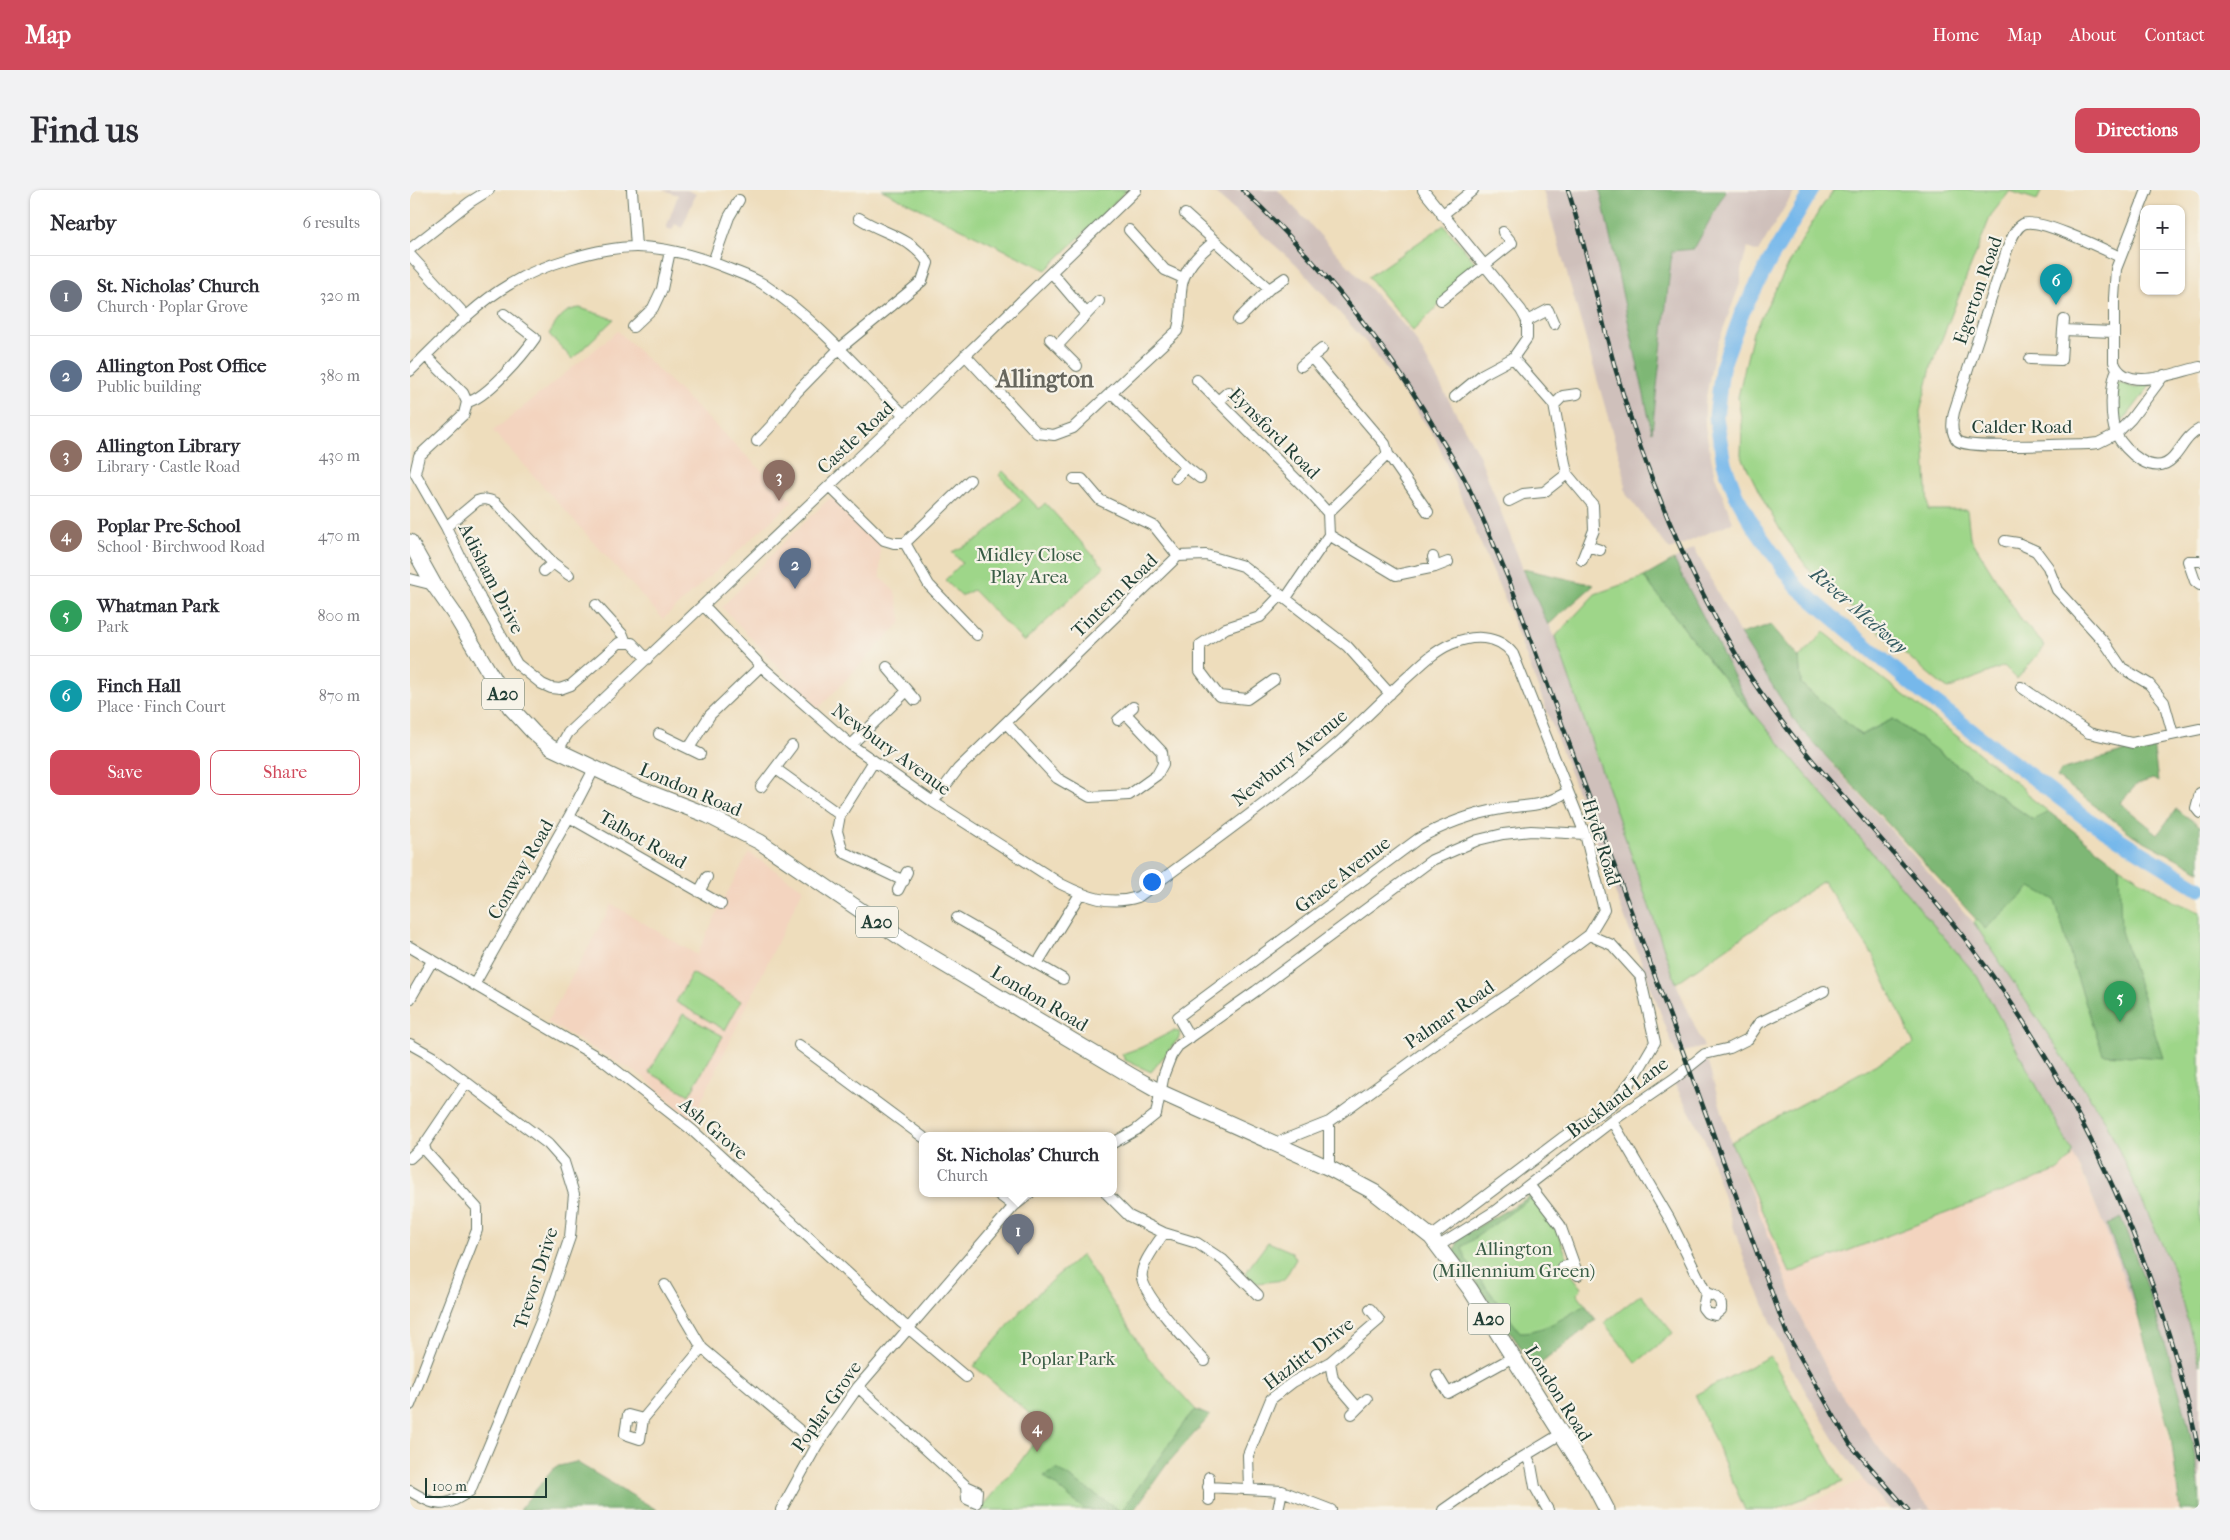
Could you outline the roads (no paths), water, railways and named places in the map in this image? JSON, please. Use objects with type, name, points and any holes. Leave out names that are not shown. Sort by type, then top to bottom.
[{"type":"main road","name":"A20","points":[[410,542],[414,558]]},
{"type":"main road","name":"London Road","points":[[414,558],[455,615],[510,707],[533,732],[557,752],[632,786],[707,815],[760,842],[910,944],[1160,1092],[1276,1143],[1374,1192],[1434,1242],[1470,1289],[1595,1487],[1607,1510]]},
{"type":"street","points":[[410,249],[470,202],[489,190]]},
{"type":"street","points":[[632,190],[636,247]]},
{"type":"street","name":"Castle Road","points":[[557,752],[568,733],[904,416],[1136,190]]},
{"type":"street","points":[[1423,190],[1483,266],[1521,310],[1527,321],[1527,338],[1513,358],[1483,374],[1455,398]]},
{"type":"street","points":[[1442,215],[1473,190]]},
{"type":"street","points":[[2147,190],[2120,257],[2114,280],[2113,355],[2117,370],[2133,379],[2145,379],[2200,367]]},
{"type":"street","points":[[712,262],[729,217],[739,200]]},
{"type":"street","points":[[1184,214],[1269,289]]},
{"type":"street","points":[[756,441],[772,425],[797,392],[839,349],[922,281],[928,263],[909,241],[871,226],[859,218]]},
{"type":"street","name":"Egerton Road","points":[[1954,412],[2007,250],[2018,228],[2028,222],[2042,224],[2120,257]]},
{"type":"street","points":[[1129,230],[1165,270],[1183,278]]},
{"type":"street","points":[[1441,300],[1512,243],[1503,232]]},
{"type":"street","points":[[965,355],[1038,432],[1054,435],[1073,428],[1150,351],[1177,331],[1181,322],[1183,278],[1196,257],[1215,241]]},
{"type":"street","points":[[410,371],[468,317],[509,284],[547,266],[596,253],[636,247],[670,251],[712,262],[761,282],[798,309],[904,416]]},
{"type":"street","points":[[633,327],[653,308],[662,289],[670,251]]},
{"type":"street","points":[[410,255],[468,317]]},
{"type":"street","points":[[1052,273],[1086,313]]},
{"type":"street","points":[[1238,320],[1269,289],[1285,278]]},
{"type":"street","points":[[1077,366],[1054,342],[1099,301]]},
{"type":"street","points":[[1527,321],[1548,310],[1554,324]]},
{"type":"street","name":"Adisham Drive","points":[[504,314],[534,338],[521,357],[480,398],[467,402],[464,414],[419,456],[415,473],[446,527],[481,600],[517,664],[542,684],[550,688],[560,689],[570,684],[612,647],[619,643],[626,643]]},
{"type":"street","points":[[2030,359],[2061,360],[2064,325],[2113,332]]},
{"type":"street","points":[[1301,366],[1322,349]]},
{"type":"street","points":[[426,356],[463,393],[467,402]]},
{"type":"street","points":[[1312,358],[1384,444],[1388,454],[1428,512]]},
{"type":"street","points":[[1513,358],[1554,405],[1567,474],[1593,505],[1594,530],[1582,560]]},
{"type":"street","points":[[2117,370],[2113,378],[2112,423],[2124,448],[2133,456],[2142,462],[2160,465],[2173,458],[2188,437],[2200,429]]},
{"type":"street","name":"Calder Road","points":[[1954,412],[1952,429],[1954,436],[1960,442],[1971,446],[2098,443],[2116,434],[2131,419],[2164,376]]},
{"type":"street","name":"Eynsford Road","points":[[1196,380],[1328,513]]},
{"type":"street","points":[[1111,392],[1186,467],[1200,478]]},
{"type":"street","points":[[1218,401],[1228,392]]},
{"type":"street","points":[[1554,405],[1563,396],[1577,394]]},
{"type":"street","points":[[1274,680],[1247,699],[1220,696],[1200,671],[1200,645],[1226,628],[1260,617],[1283,596],[1329,535],[1328,513],[1388,454]]},
{"type":"street","points":[[1176,478],[1186,467]]},
{"type":"street","points":[[1510,501],[1523,494],[1544,492],[1567,474]]},
{"type":"street","points":[[1074,479],[1082,479],[1100,500],[1154,526],[1178,556]]},
{"type":"street","points":[[829,486],[884,540],[894,544],[906,543],[970,480]]},
{"type":"street","points":[[446,527],[477,501],[490,499],[496,502],[553,563],[569,575]]},
{"type":"street","points":[[1329,535],[1396,575],[1434,562],[1448,562]]},
{"type":"street","points":[[2005,541],[2018,543],[2036,551],[2048,567],[2057,590],[2104,643],[2122,668],[2149,684],[2164,702],[2174,734]]},
{"type":"street","points":[[906,543],[929,585],[977,635]]},
{"type":"street","points":[[1588,546],[1600,550]]},
{"type":"street","name":"Tintern Road","points":[[933,802],[958,769],[1178,556],[1206,555],[1243,566],[1347,646],[1390,694]]},
{"type":"street","points":[[2200,561],[2188,561],[2195,581],[2200,585]]},
{"type":"street","points":[[544,571],[553,563]]},
{"type":"street","points":[[410,579],[434,585]]},
{"type":"street","points":[[596,606],[622,635],[626,643],[632,643],[647,659]]},
{"type":"street","name":"Newbury Avenue","points":[[704,606],[761,666],[851,745],[933,802],[1061,884],[1080,894],[1109,902],[1126,901],[1138,897],[1288,784],[1337,744],[1437,652],[1462,640],[1485,638],[1498,640],[1513,654]]},
{"type":"street","name":"Hyde Road","points":[[1513,654],[1585,834],[1604,910],[1589,935]]},
{"type":"street","points":[[689,748],[710,715],[761,666]]},
{"type":"street","points":[[887,667],[915,700]]},
{"type":"street","points":[[2021,687],[2090,733],[2132,743],[2200,729]]},
{"type":"street","points":[[851,745],[907,691]]},
{"type":"street","points":[[1006,723],[1057,778],[1090,797],[1129,795],[1157,775],[1163,764],[1162,752],[1126,714]]},
{"type":"street","points":[[659,734],[700,754]]},
{"type":"street","points":[[761,787],[792,746]]},
{"type":"street","points":[[874,761],[840,815],[837,831],[843,852],[906,877],[898,890]]},
{"type":"street","name":"Conway Road","points":[[474,984],[569,817],[594,769]]},
{"type":"street","points":[[776,769],[840,815]]},
{"type":"street","name":"Grace Avenue","points":[[1190,1038],[1178,1017],[1418,839],[1442,825],[1502,809],[1535,806],[1553,800],[1568,792]]},
{"type":"street","points":[[2200,793],[2196,808],[2200,812]]},
{"type":"street","name":"Talbot Road","points":[[569,817],[721,904]]},
{"type":"street","points":[[1117,1142],[1136,1130],[1156,1114],[1160,1092],[1171,1056],[1178,1046],[1256,991],[1432,860],[1478,840],[1503,834],[1531,831],[1585,834]]},
{"type":"street","name":"Talbot Road","points":[[699,892],[707,877]]},
{"type":"street","points":[[1037,964],[1080,894]]},
{"type":"street","points":[[957,919],[1063,979]]},
{"type":"street","name":"Buckland Lane","points":[[1434,1242],[1562,1138],[1613,1104],[1635,1076],[1655,1042],[1640,976],[1612,945],[1589,935]]},
{"type":"street","name":"Palmar Road","points":[[1276,1143],[1330,1122],[1589,935]]},
{"type":"street","name":"Ash Grove","points":[[410,947],[432,962],[474,984],[604,1061],[692,1130],[908,1328]]},
{"type":"street","points":[[410,999],[432,962]]},
{"type":"street","name":"Buckland Lane","points":[[1434,1242],[1495,1211],[1705,1054],[1736,1045],[1748,1039],[1759,1023],[1824,991]]},
{"type":"street","name":"Trevor Drive","points":[[410,1044],[433,1057],[548,1144],[564,1162],[574,1194],[570,1237],[541,1321],[470,1491],[452,1502],[433,1504],[410,1491]]},
{"type":"street","points":[[799,1045],[919,1134]]},
{"type":"street","points":[[410,1158],[424,1145],[466,1083]]},
{"type":"street","points":[[1328,1168],[1330,1122]]},
{"type":"street","points":[[1612,1122],[1669,1218],[1706,1292]]},
{"type":"street","points":[[410,1405],[478,1230],[477,1208],[426,1152],[424,1145]]},
{"type":"street","points":[[1530,1186],[1560,1225],[1578,1275]]},
{"type":"street","points":[[1002,1197],[1014,1206]]},
{"type":"street","name":"Poplar Grove","points":[[781,1510],[816,1445],[858,1387],[1014,1206],[1024,1197]]},
{"type":"street","points":[[1110,1197],[1129,1216],[1164,1233],[1197,1243],[1223,1260],[1258,1295]]},
{"type":"street","points":[[1164,1233],[1143,1267],[1142,1277],[1150,1294],[1177,1331],[1205,1361]]},
{"type":"street","points":[[1562,1267],[1574,1264]]},
{"type":"street","points":[[665,1285],[702,1348],[816,1445]]},
{"type":"street","name":"Hazlitt Drive","points":[[1249,1488],[1248,1455],[1271,1399],[1293,1382],[1330,1362],[1379,1320],[1370,1309]]},
{"type":"street","points":[[908,1328],[966,1377]]},
{"type":"street","points":[[643,1419],[702,1348]]},
{"type":"street","points":[[1437,1375],[1448,1393],[1513,1357]]},
{"type":"street","points":[[1330,1362],[1333,1379],[1355,1411],[1367,1399]]},
{"type":"street","points":[[858,1387],[966,1486]]},
{"type":"street","points":[[1448,1508],[1526,1455],[1561,1434]]},
{"type":"street","points":[[1526,1455],[1531,1465],[1535,1487],[1548,1510]]},
{"type":"street","points":[[1209,1500],[1208,1482],[1282,1491],[1331,1510]]},
{"type":"street","points":[[1278,1510],[1282,1491]]},
{"type":"waterway","name":"River Medway","points":[[1812,190],[1770,260],[1741,315],[1722,368],[1716,417],[1724,463],[1736,495],[1754,527],[1797,587],[1921,692],[2087,819],[2200,889]]},
{"type":"railway","points":[[1243,190],[1324,274],[1373,335],[1417,399],[1464,478],[1510,583],[1787,1334],[1850,1444],[1908,1510]]},
{"type":"railway","points":[[1568,190],[1627,408],[1653,482],[1700,588],[1737,656],[1763,695],[1820,769],[1913,875],[1972,948],[2012,1004],[2050,1064],[2084,1126],[2142,1256],[2185,1390],[2200,1458]]},
{"type":"place","name":"Finch Hall","points":[[2056,305]]},
{"type":"place","name":"Allington Library","points":[[779,501]]},
{"type":"place","name":"Allington Post Office","points":[[795,589]]},
{"type":"place","name":"Whatman Park","points":[[2120,1022]]},
{"type":"place","name":"St. Nicholas' Church","points":[[1018,1255]]},
{"type":"place","name":"Poplar Pre-School","points":[[1037,1452]]},
{"type":"district","name":"Allington","points":[[1045,379]]},
{"type":"park label","name":"Midley Close Play Area","points":[[1029,565]]},
{"type":"park label","name":"Allington (Millennium Green)","points":[[1514,1259]]},
{"type":"park label","name":"Poplar Park","points":[[1068,1358]]}]
